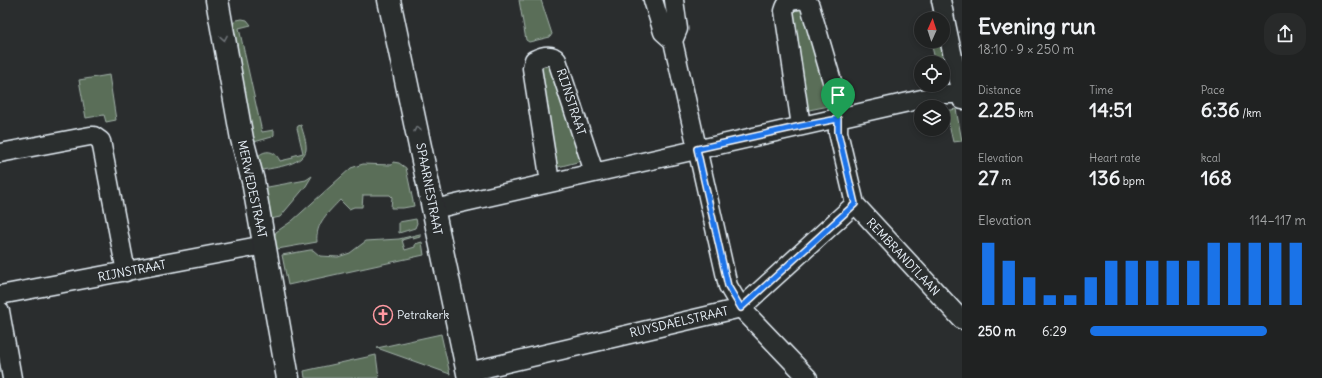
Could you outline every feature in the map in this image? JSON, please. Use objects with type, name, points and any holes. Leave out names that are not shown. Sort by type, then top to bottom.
[{"type":"street","name":"MERWEDESTRAAT","points":[[217,0],[288,378]]},
{"type":"street","name":"SPAARNESTRAAT","points":[[389,0],[468,375]]},
{"type":"street","points":[[653,0],[663,32],[673,41]]},
{"type":"street","points":[[674,0],[678,29],[673,41],[728,286],[741,308],[808,378]]},
{"type":"street","points":[[798,0],[788,3],[785,6],[784,11],[801,126]]},
{"type":"street","points":[[802,0],[807,1],[810,6],[839,105],[838,119]]},
{"type":"street","points":[[434,209],[944,94],[962,96],[941,0]]},
{"type":"street","name":"RIJNSTRAAT","points":[[550,182],[532,68],[534,60],[550,55],[557,60],[594,172]]},
{"type":"street","name":"REMBRANDTLAAN","points":[[838,119],[838,132],[855,204],[962,320]]},
{"type":"street","points":[[0,154],[90,136],[94,136],[101,140],[126,272]]},
{"type":"street","name":"RUYSDAELSTRAAT","points":[[468,375],[741,308],[855,204]]},
{"type":"street","name":"RIJNSTRAAT","points":[[0,295],[264,245]]},
{"type":"street","points":[[0,311],[12,378]]},
{"type":"green space","points":[[519,0],[541,0],[552,34],[550,37],[529,42],[526,40]]},
{"type":"green space","points":[[802,9],[831,103],[829,106],[809,110],[806,108],[793,11]]},
{"type":"green space","points":[[237,20],[247,20],[251,25],[239,28],[262,132],[274,130],[274,135],[272,137],[254,142],[252,141],[231,25]]},
{"type":"green space","points":[[932,48],[945,48],[946,56],[934,56]]},
{"type":"green space","points":[[550,64],[582,159],[581,161],[558,167],[556,165],[540,66]]},
{"type":"green space","points":[[109,75],[116,120],[106,122],[104,115],[86,118],[79,80]]},
{"type":"green space","points":[[956,109],[962,141],[953,142],[950,129],[950,110]]},
{"type":"green space","points":[[301,125],[306,144],[304,155],[293,163],[257,171],[257,157],[260,154],[266,152],[273,153],[280,161],[293,158],[292,156],[303,153],[297,128]]},
{"type":"green space","points":[[393,162],[399,163],[406,168],[414,206],[391,208],[392,197],[390,195],[363,195],[362,207],[354,207],[349,209],[340,200],[320,224],[317,242],[272,250],[271,246],[276,232],[292,221],[351,168],[363,164],[392,165]]},
{"type":"green space","points":[[312,176],[306,186],[280,217],[266,220],[264,196],[268,187],[306,180]]},
{"type":"green space","points":[[416,219],[417,223],[415,228],[399,233],[399,222]]},
{"type":"green space","points":[[420,234],[420,237],[413,239],[412,237],[402,240],[405,250],[415,247],[415,244],[422,242],[424,255],[288,285],[282,255],[313,250],[320,256],[338,257],[350,253],[366,241],[399,239]]},
{"type":"green space","points":[[441,334],[450,374],[377,348]]},
{"type":"green space","points":[[376,355],[379,378],[305,378],[304,371]]},
{"type":"place","name":"Petrakerk","points":[[383,315]]},
{"type":"route","points":[[838,119],[838,132],[855,204],[741,308],[728,286],[697,149],[838,119]]}]
